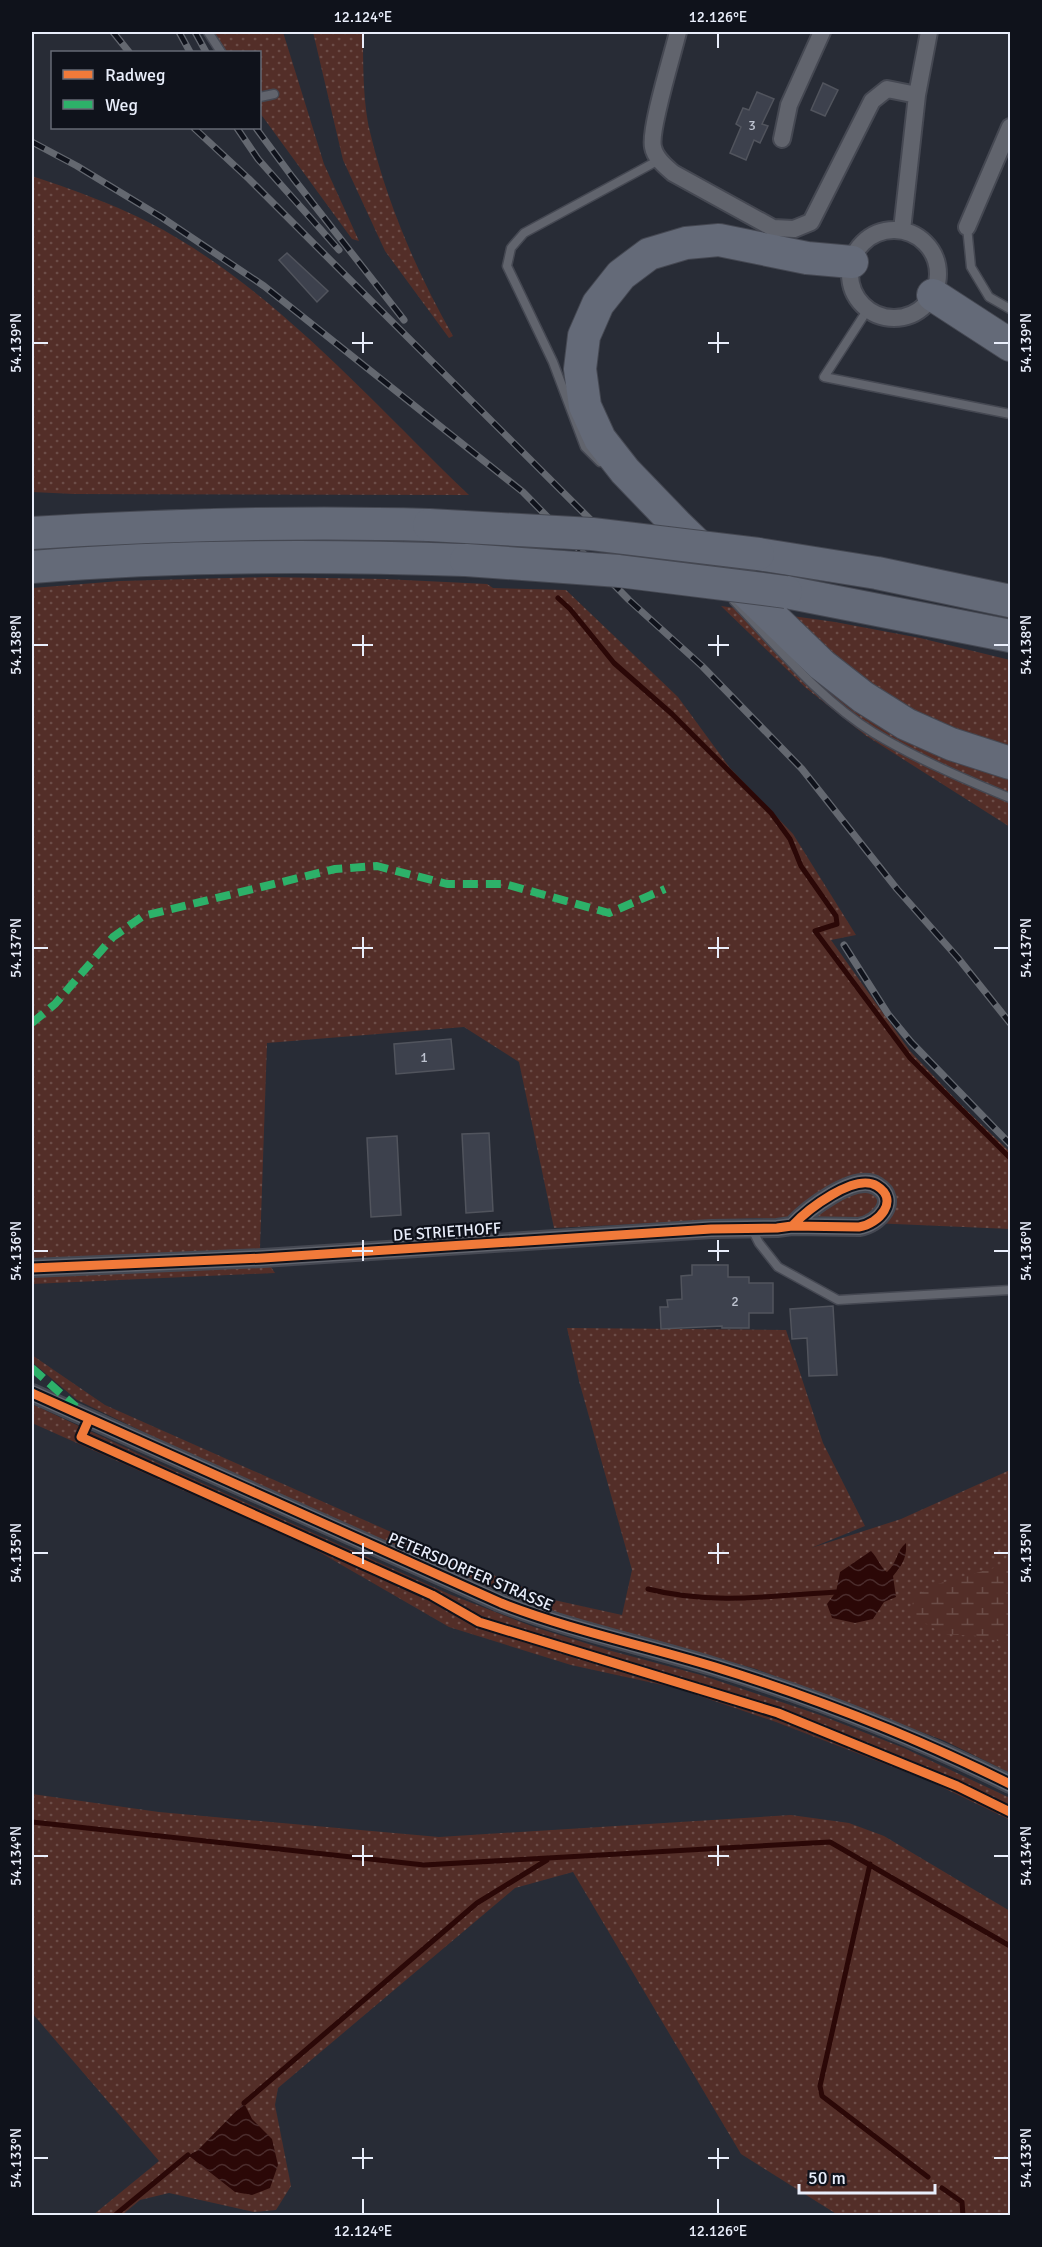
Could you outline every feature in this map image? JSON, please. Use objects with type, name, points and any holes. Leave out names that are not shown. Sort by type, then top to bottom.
[{"type":"highway","points":[[852,262],[807,258],[719,240],[686,243],[649,254],[621,275],[598,304],[584,336],[580,369],[585,406],[600,440],[625,471],[678,526],[822,665],[863,697],[906,724],[951,744],[1011,763]]},
{"type":"highway","points":[[933,295],[1011,345]]},
{"type":"highway","points":[[32,533],[224,524],[356,523],[592,534],[758,554],[877,573],[1011,601]]},
{"type":"highway","points":[[32,567],[211,557],[307,556],[466,561],[619,571],[786,592],[1011,636]]},
{"type":"street","points":[[678,32],[653,130],[652,147],[659,160],[673,173],[773,228],[794,229],[811,222],[872,101],[887,89],[917,95]]},
{"type":"street","points":[[782,139],[789,105],[822,32]]},
{"type":"street","points":[[902,230],[917,95],[930,32]]},
{"type":"street","points":[[967,227],[1011,127]]},
{"type":"street","points":[[902,230],[926,243],[934,254],[938,268],[938,282],[933,295],[924,307],[911,315],[896,318],[882,316],[868,309],[852,288],[850,275],[852,262],[857,250],[876,233],[902,230]]},
{"type":"street","name":"DE STRIETHOFF","points":[[32,1269],[263,1258],[752,1228],[870,1226],[881,1218],[887,1205],[885,1194],[876,1185],[865,1183],[852,1185],[803,1214],[792,1226]]},
{"type":"street","name":"PETERSDORFER STRASSE","points":[[32,1393],[536,1617],[669,1653],[796,1694],[911,1738],[1011,1784]]},
{"type":"lane","points":[[208,32],[220,51]]},
{"type":"lane","points":[[261,97],[274,94]]},
{"type":"lane","points":[[609,472],[585,447],[553,362],[507,266],[511,248],[524,232],[659,160]]},
{"type":"lane","points":[[967,227],[971,267],[989,297],[1011,309]]},
{"type":"lane","points":[[868,309],[824,377],[1011,414]]},
{"type":"lane","points":[[667,532],[692,558]]},
{"type":"lane","points":[[709,575],[824,695],[872,732],[946,771],[1011,798]]},
{"type":"lane","points":[[752,1228],[759,1243],[778,1267],[838,1300],[1011,1290]]},
{"type":"green space","points":[[208,32],[283,32],[324,164],[359,241],[352,239],[261,114],[261,51],[220,51]]},
{"type":"green space","points":[[313,32],[363,32],[366,108],[377,159],[404,237],[427,288],[453,336],[449,338],[385,251],[343,160]]},
{"type":"green space","points":[[32,176],[128,212],[182,241],[221,267],[296,327],[332,360],[469,495],[32,492]]},
{"type":"green space","points":[[268,577],[384,579],[487,584],[493,588],[566,590],[678,697],[730,768],[793,834],[856,935],[831,940],[910,1051],[1010,1152],[1010,1229],[757,1218],[554,1228],[519,1062],[464,1027],[267,1043],[260,1247],[262,1254],[32,1264],[32,588],[120,581]]},
{"type":"green space","points":[[721,606],[835,622],[920,638],[1010,660],[1010,827],[865,735],[806,688]]},
{"type":"green space","points":[[269,1264],[275,1273],[32,1284],[32,1274]]},
{"type":"green space","points":[[567,1328],[786,1330],[823,1443],[865,1526],[811,1548],[901,1519],[1010,1470],[1010,1773],[945,1741],[756,1669],[573,1618],[476,1582],[206,1462],[77,1400],[32,1362],[32,1355],[105,1405],[434,1551],[554,1600],[622,1615],[632,1570],[579,1381]]},
{"type":"green space","points":[[32,1404],[449,1594],[534,1627],[701,1675],[820,1715],[904,1748],[1010,1798],[1010,1820],[929,1781],[776,1722],[676,1688],[571,1665],[449,1627],[314,1549],[32,1423]]},
{"type":"green space","points":[[1010,1560],[1010,1629],[1008,1634],[1010,1644],[978,1636],[943,1634],[912,1615],[913,1598],[934,1585],[1004,1565]]},
{"type":"green space","points":[[32,1794],[159,1812],[439,1837],[791,1815],[849,1823],[884,1836],[1010,1911],[1010,2215],[838,2215],[741,2154],[573,1872],[515,1888],[278,2088],[275,2105],[291,2186],[276,2210],[254,2212],[169,2193],[140,2200],[122,2215],[93,2215],[159,2161],[32,2013]]},
{"type":"water","points":[[906,1543],[903,1561],[893,1576],[896,1597],[884,1602],[873,1619],[855,1623],[832,1618],[827,1604],[836,1592],[840,1572],[871,1551],[887,1572]]},
{"type":"water","points":[[244,2103],[252,2119],[272,2139],[278,2165],[270,2188],[252,2195],[235,2192],[188,2155],[197,2151]]},
{"type":"building","points":[[823,83],[838,90],[825,116],[811,110]]},
{"type":"building","points":[[757,92],[774,99],[762,124],[768,126],[760,143],[754,140],[746,160],[730,153],[741,127],[736,124],[743,108],[749,110]]},
{"type":"building","points":[[287,253],[328,291],[317,302],[279,260]]},
{"type":"building","points":[[451,1039],[454,1069],[396,1074],[394,1044]]},
{"type":"building","points":[[489,1133],[493,1211],[466,1213],[462,1134]]},
{"type":"building","points":[[397,1136],[401,1215],[371,1217],[367,1138]]},
{"type":"building","points":[[692,1265],[728,1265],[728,1277],[749,1277],[749,1283],[773,1283],[773,1313],[749,1313],[749,1328],[722,1328],[722,1326],[661,1329],[660,1307],[668,1307],[667,1300],[682,1299],[681,1276],[692,1275]]},
{"type":"building","points":[[833,1306],[837,1375],[809,1376],[807,1338],[792,1339],[790,1309]]},
{"type":"waterway","points":[[558,598],[570,609],[614,663],[672,714],[771,813],[790,839],[801,866],[836,916],[837,924],[815,931],[910,1058],[1010,1158]]},
{"type":"waterway","points":[[648,1589],[695,1597],[718,1598],[836,1592]]},
{"type":"waterway","points":[[32,1822],[424,1865],[830,1842],[1010,1946]]},
{"type":"waterway","points":[[244,2103],[477,1903],[547,1860]]},
{"type":"waterway","points":[[870,1864],[820,2086],[822,2096],[928,2177]]},
{"type":"waterway","points":[[114,2216],[188,2155]]},
{"type":"waterway","points":[[942,2188],[962,2202],[963,2216]]},
{"type":"railway","points":[[113,32],[128,51]]},
{"type":"railway","points":[[179,32],[189,51]]},
{"type":"railway","points":[[195,32],[205,51]]},
{"type":"railway","points":[[195,129],[249,179],[641,570]]},
{"type":"railway","points":[[238,129],[258,159],[339,250]]},
{"type":"railway","points":[[257,129],[404,320]]},
{"type":"railway","points":[[32,142],[77,166],[161,217],[264,286],[523,492],[629,600],[702,666],[802,769],[897,889],[958,958],[1010,1023]]},
{"type":"railway","points":[[844,945],[888,1014],[911,1042],[1010,1144]]},
{"type":"marked path","points":[[32,1023],[55,1004],[113,937],[143,916],[335,869],[377,866],[447,884],[505,884],[609,913],[665,889]]},
{"type":"marked path","points":[[32,1368],[76,1407]]},
{"type":"cycle path","points":[[32,1268],[263,1258],[711,1229],[792,1226],[859,1227],[880,1216],[887,1204],[887,1198],[877,1186],[868,1183],[857,1184],[832,1195],[792,1226]]},
{"type":"cycle path","points":[[32,1393],[501,1603],[527,1613],[715,1667],[790,1692],[902,1734],[1010,1784]]},
{"type":"cycle path","points":[[89,1419],[81,1437],[432,1595],[479,1622],[778,1713],[957,1786],[1010,1812]]}]
